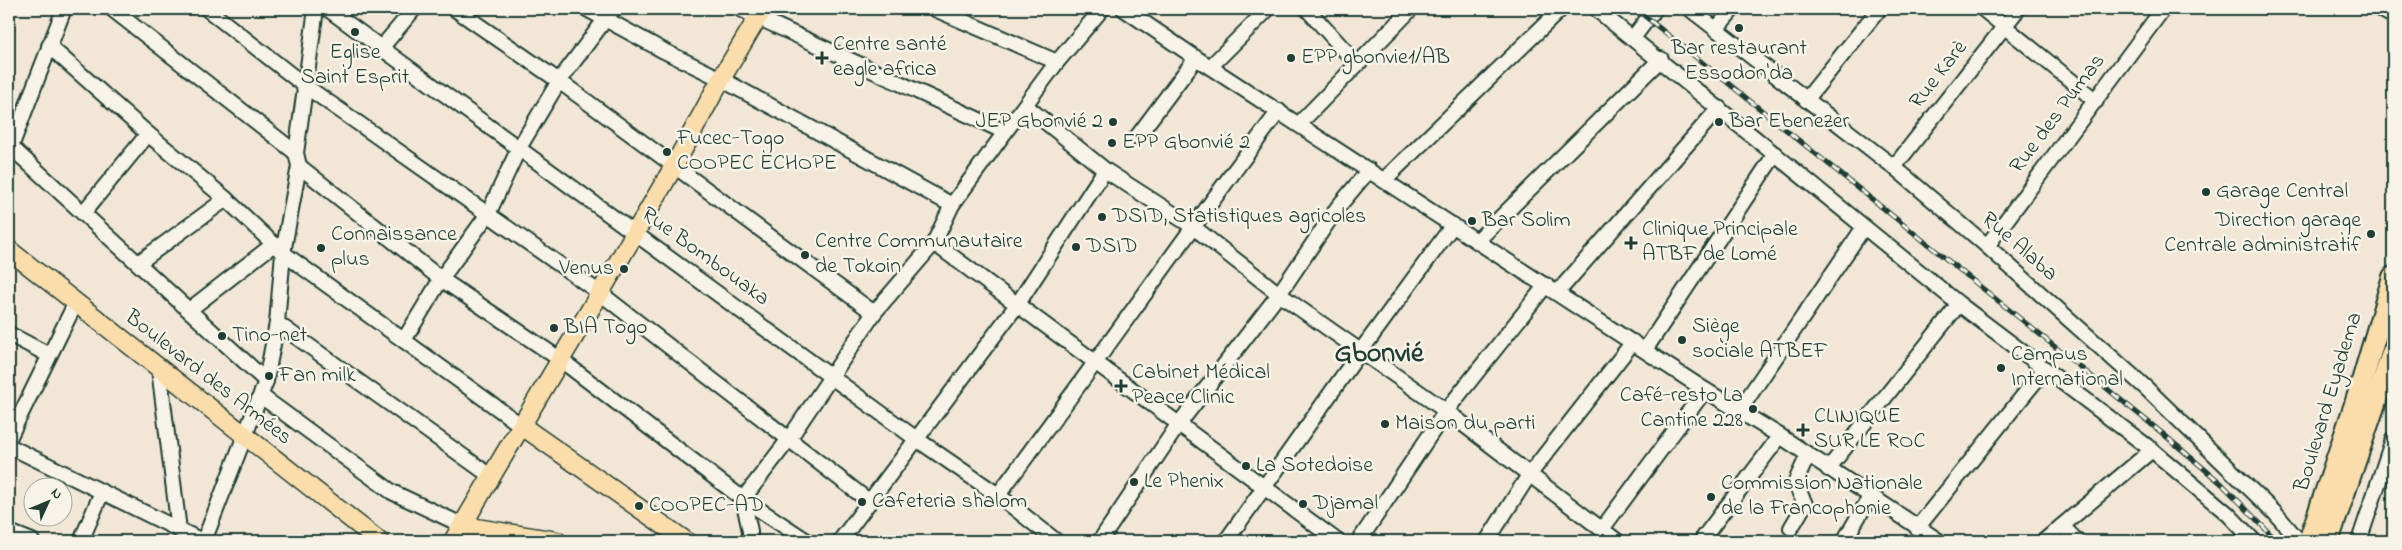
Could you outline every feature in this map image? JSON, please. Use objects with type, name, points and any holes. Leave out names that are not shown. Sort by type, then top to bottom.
[{"type":"highway","name":"Boulevard Eyadema","points":[[2309,541],[2357,398],[2386,329],[2393,277]]},
{"type":"highway","points":[[2328,541],[2393,352]]},
{"type":"main road","points":[[454,541],[600,294],[760,13]]},
{"type":"main road","name":"Boulevard des Armées","points":[[9,250],[379,541]]},
{"type":"main road","points":[[522,426],[669,536],[686,541]]},
{"type":"main road","points":[[464,526],[557,541]]},
{"type":"street","points":[[64,9],[10,149],[83,213],[266,381]]},
{"type":"street","points":[[207,9],[304,85],[600,294],[870,502]]},
{"type":"street","points":[[9,446],[203,541],[246,436],[266,381],[278,323],[278,248],[297,160],[304,85],[316,9]]},
{"type":"street","name":"Rue Bombouaka","points":[[328,9],[915,438],[998,495],[1056,541]]},
{"type":"street","points":[[382,47],[414,9]]},
{"type":"street","points":[[455,9],[559,82],[874,313]]},
{"type":"street","points":[[587,9],[610,14],[721,79],[952,205]]},
{"type":"street","points":[[740,9],[760,13],[1005,132]]},
{"type":"street","points":[[935,9],[1057,62]]},
{"type":"street","points":[[750,541],[750,531],[743,499],[789,439],[830,375],[874,313],[934,243],[952,205],[1005,132],[1057,62],[1102,9]]},
{"type":"street","points":[[1210,66],[1268,9]]},
{"type":"street","points":[[1307,9],[1357,64]]},
{"type":"street","points":[[1299,124],[1411,9]]},
{"type":"street","points":[[1384,180],[1561,9]]},
{"type":"street","points":[[1596,9],[1661,59],[1959,304],[2152,450],[2228,514],[2254,541]]},
{"type":"street","points":[[1634,38],[1655,9]]},
{"type":"street","name":"Rue Alaba","points":[[1690,9],[1894,167],[1987,246],[2146,388],[2275,513],[2299,541]]},
{"type":"street","points":[[1716,29],[1732,9]]},
{"type":"street","points":[[1806,100],[1879,9]]},
{"type":"street","points":[[1983,9],[2096,101]]},
{"type":"street","name":"Rue Karè","points":[[1894,167],[2018,9]]},
{"type":"street","name":"Rue des Pumas","points":[[1987,246],[2163,9]]},
{"type":"street","points":[[2380,9],[2393,16]]},
{"type":"street","points":[[1127,10],[1196,58],[1939,541]]},
{"type":"street","points":[[120,11],[441,279],[561,360],[743,499],[807,541]]},
{"type":"street","points":[[404,340],[441,279],[488,214],[519,148],[559,82],[610,14]]},
{"type":"street","points":[[49,46],[148,134],[226,199],[278,248],[522,426]]},
{"type":"street","points":[[1137,137],[1196,58]]},
{"type":"street","points":[[1478,241],[1661,59]]},
{"type":"street","points":[[1026,106],[1105,170],[1192,226],[1279,294],[1446,411],[1618,541]]},
{"type":"street","points":[[1359,541],[1446,411],[1552,289],[1720,108]]},
{"type":"street","points":[[998,495],[1096,364],[1192,226],[1279,111]]},
{"type":"street","points":[[83,213],[148,134]]},
{"type":"street","points":[[1486,541],[1529,475],[1639,346],[1776,154]]},
{"type":"street","points":[[840,541],[915,438],[1017,305],[1105,170]]},
{"type":"street","points":[[1100,541],[1178,425],[1279,294],[1338,207],[1369,170]]},
{"type":"street","points":[[138,263],[226,199]]},
{"type":"street","points":[[1226,541],[1453,225]]},
{"type":"street","points":[[1739,411],[1864,227]]},
{"type":"street","points":[[934,243],[1337,541]]},
{"type":"street","points":[[189,310],[278,248]]},
{"type":"street","points":[[9,438],[76,302]]},
{"type":"street","points":[[1828,469],[1959,304]]},
{"type":"street","points":[[278,323],[492,477]]},
{"type":"street","points":[[9,334],[49,355]]},
{"type":"street","points":[[159,369],[179,530]]},
{"type":"street","points":[[1917,528],[2045,369]]},
{"type":"street","points":[[1602,529],[1705,390]]},
{"type":"street","points":[[261,396],[392,492],[464,526]]},
{"type":"street","points":[[1702,541],[1780,436]]},
{"type":"street","points":[[2359,541],[2393,439]]},
{"type":"street","points":[[2044,541],[2152,450]]},
{"type":"street","points":[[1791,528],[1805,504],[1795,483],[1808,456]]},
{"type":"street","points":[[81,541],[102,492]]},
{"type":"street","points":[[1844,541],[1870,497]]},
{"type":"street","points":[[2062,526],[2077,541]]},
{"type":"street","points":[[9,532],[32,541]]},
{"type":"railway","points":[[1636,9],[2162,433],[2222,484],[2277,541]]},
{"type":"place","name":"Bar restaurant Essodon'da","points":[[1739,28]]},
{"type":"place","name":"Eglise Saint Esprit","points":[[355,32]]},
{"type":"place","name":"Centre santé eagle africa","points":[[822,58]]},
{"type":"place","name":"EPP gbonvie1/AB","points":[[1291,58]]},
{"type":"place","name":"JEP Gbonvié 2","points":[[1113,122]]},
{"type":"place","name":"Bar Ebenezer","points":[[1719,122]]},
{"type":"place","name":"EPP Gbonvié 2","points":[[1112,143]]},
{"type":"place","name":"Fucec-Togo COOPEC ECHOPE","points":[[667,152]]},
{"type":"place","name":"Garage Central","points":[[2206,192]]},
{"type":"place","name":"DSID, Statistiques agricoles","points":[[1102,217]]},
{"type":"place","name":"Bar Solim","points":[[1472,221]]},
{"type":"place","name":"Direction garage Centrale administratif","points":[[2371,234]]},
{"type":"place","name":"Clinique Principale ATBF de Lomé","points":[[1631,243]]},
{"type":"place","name":"DSID","points":[[1076,247]]},
{"type":"place","name":"Connaissance plus","points":[[321,248]]},
{"type":"place","name":"Centre Communautaire de Tokoin","points":[[805,255]]},
{"type":"place","name":"Venus","points":[[624,269]]},
{"type":"place","name":"BIA Togo","points":[[554,328]]},
{"type":"place","name":"Tino-net","points":[[222,336]]},
{"type":"place","name":"Siège sociale ATBEF","points":[[1682,340]]},
{"type":"place","name":"Campus International","points":[[2001,368]]},
{"type":"place","name":"Fan milk","points":[[269,376]]},
{"type":"place","name":"Cabinet Médical Peace Clinic","points":[[1121,386]]},
{"type":"place","name":"Café-resto La Cantine 228","points":[[1753,409]]},
{"type":"place","name":"Maison du parti","points":[[1385,424]]},
{"type":"place","name":"CLINIQUE SUR LE ROC","points":[[1803,430]]},
{"type":"place","name":"La Sotedoise","points":[[1246,466]]},
{"type":"place","name":"Le Phenix","points":[[1134,482]]},
{"type":"place","name":"Commission Nationale de la Francophonie","points":[[1711,497]]},
{"type":"place","name":"Cafeteria shalom","points":[[862,502]]},
{"type":"place","name":"Djamal","points":[[1303,504]]},
{"type":"place","name":"COOPEC-AD","points":[[639,506]]},
{"type":"district","name":"Gbonvié","points":[[1379,354]]}]
